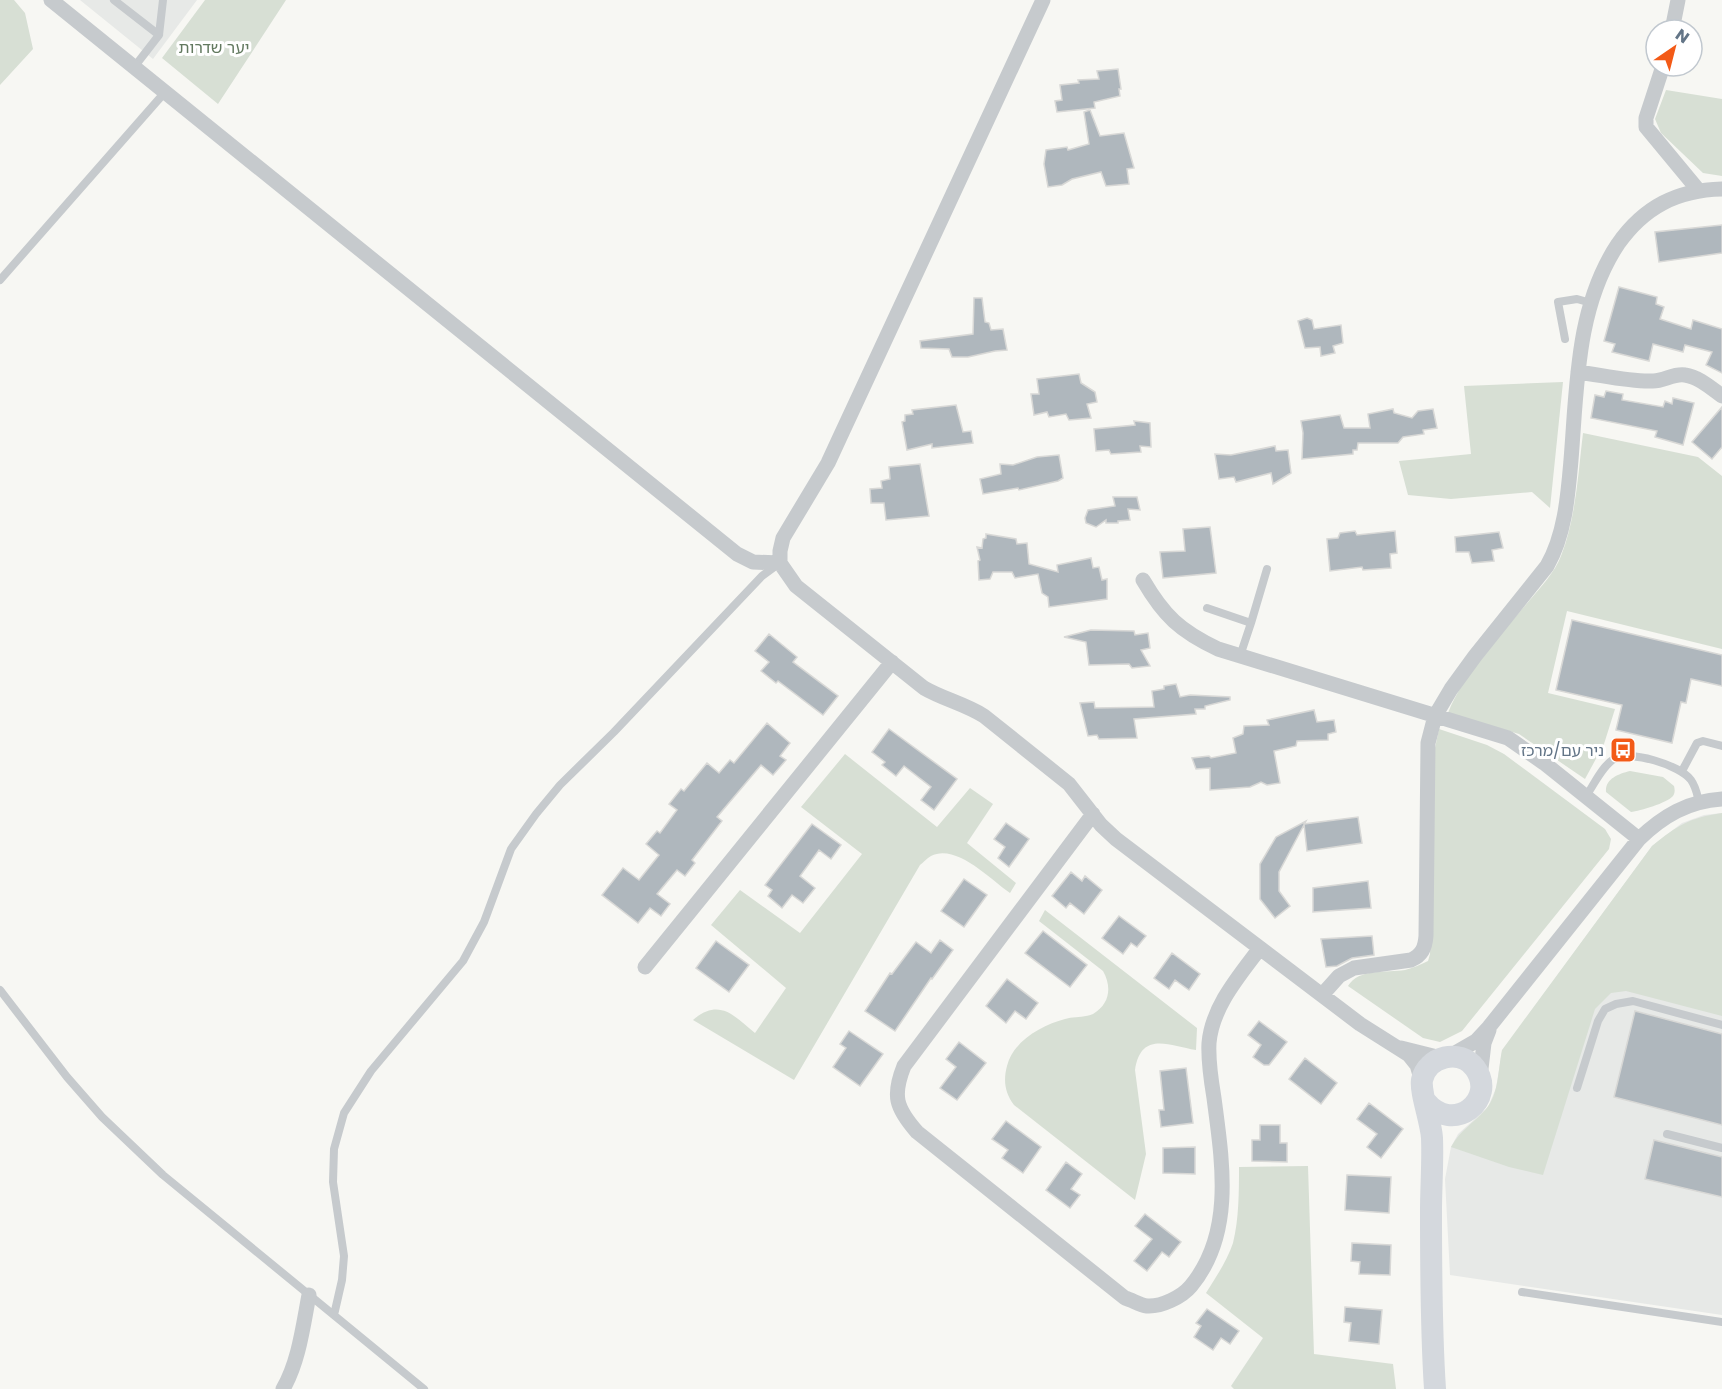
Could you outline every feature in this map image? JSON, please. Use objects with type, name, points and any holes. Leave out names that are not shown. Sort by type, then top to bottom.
[{"type":"main road","points":[[1424,1092],[1436,1112],[1457,1115],[1465,1113],[1477,1101],[1480,1093],[1480,1077],[1468,1062],[1460,1058],[1446,1057],[1428,1067],[1424,1092],[1432,1136],[1431,1325],[1435,1389]]},
{"type":"main road","points":[[1432,1161],[1440,1138],[1457,1115]]},
{"type":"street","points":[[51,0],[737,554],[753,562],[780,563]]},
{"type":"street","points":[[1043,0],[836,446],[783,538],[780,563],[796,586],[892,662],[932,692],[969,706],[984,716],[1069,784],[1116,839],[1360,1024],[1409,1055],[1417,1065],[1424,1092]]},
{"type":"street","points":[[1674,18],[1678,0]]},
{"type":"street","points":[[1659,78],[1646,118],[1646,127],[1699,190]]},
{"type":"street","points":[[1322,995],[1339,976],[1354,968],[1411,960],[1423,951],[1426,936],[1428,743],[1435,716],[1474,656],[1547,566],[1555,552],[1569,483],[1584,326],[1606,262],[1624,235],[1640,217],[1665,202],[1699,190],[1722,189]]},
{"type":"street","points":[[1578,372],[1643,381],[1657,381],[1676,375],[1685,375],[1698,380],[1722,396]]},
{"type":"street","points":[[1143,580],[1174,623],[1193,637],[1218,649],[1508,738],[1639,839]]},
{"type":"street","points":[[645,967],[892,662]]},
{"type":"street","points":[[1398,1047],[1446,1057],[1476,1041],[1639,839],[1668,815],[1699,802],[1722,799]]},
{"type":"street","points":[[1093,814],[904,1066],[897,1085],[897,1097],[905,1117],[917,1132],[1125,1298],[1147,1306],[1168,1302],[1186,1292],[1201,1274],[1212,1250],[1219,1222],[1223,1187],[1209,1042],[1216,1014],[1232,986],[1260,948]]},
{"type":"street","points":[[1480,1077],[1484,1044],[1492,1024]]},
{"type":"street","points":[[283,1389],[288,1381],[299,1343],[309,1295]]},
{"type":"lane","points":[[114,0],[159,36]]},
{"type":"lane","points":[[135,66],[159,36],[164,0]]},
{"type":"lane","points":[[0,280],[166,91]]},
{"type":"lane","points":[[1565,339],[1558,302],[1577,299],[1591,303]]},
{"type":"lane","points":[[334,1315],[342,1280],[344,1256],[333,1182],[334,1149],[344,1113],[371,1071],[463,960],[484,922],[511,849],[536,814],[560,785],[614,732],[762,576],[780,563]]},
{"type":"lane","points":[[1240,656],[1267,569]]},
{"type":"lane","points":[[1207,608],[1251,623]]},
{"type":"lane","points":[[1682,771],[1697,743],[1703,741],[1722,746]]},
{"type":"lane","points":[[1586,796],[1608,764],[1623,756],[1631,756],[1676,767],[1682,771],[1690,779],[1699,802]]},
{"type":"lane","points":[[0,990],[67,1077],[102,1117],[163,1175],[424,1389]]},
{"type":"lane","points":[[1577,1088],[1598,1022],[1605,1009],[1616,1004],[1633,1001],[1722,1025]]},
{"type":"lane","points":[[1667,1134],[1722,1148]]},
{"type":"lane","points":[[1522,1292],[1722,1322]]},
{"type":"shaded area","points":[[80,0],[197,0],[153,59]]},
{"type":"shaded area","points":[[1722,813],[1722,1315],[1450,1275],[1445,1179],[1451,1147],[1458,1134],[1488,1107],[1496,1088],[1502,1051],[1652,846],[1682,823],[1704,815]]},
{"type":"green space","points":[[0,0],[14,0],[25,13],[33,49],[0,85]]},
{"type":"green space","name":"יער שדרות","points":[[205,0],[286,0],[218,104],[162,58]]},
{"type":"green space","points":[[1666,90],[1722,99],[1722,176],[1703,173],[1661,133],[1655,119]]},
{"type":"green space","points":[[1563,382],[1550,508],[1532,492],[1451,499],[1408,495],[1399,461],[1471,454],[1464,386]]},
{"type":"green space","points":[[1583,433],[1698,457],[1722,476],[1722,649],[1567,611],[1548,693],[1615,709],[1604,744],[1585,779],[1519,734],[1448,713],[1473,668],[1551,574],[1558,562],[1570,527]]},
{"type":"green space","points":[[1439,729],[1487,745],[1504,754],[1605,829],[1611,839],[1609,849],[1462,1031],[1440,1042],[1423,1038],[1348,986],[1359,976],[1374,972],[1405,970],[1428,961],[1435,748]]},
{"type":"green space","points":[[845,754],[937,827],[970,788],[993,804],[967,843],[1016,883],[1010,893],[972,864],[951,854],[941,853],[931,856],[920,865],[794,1080],[693,1020],[703,1013],[719,1010],[734,1016],[755,1033],[786,988],[711,925],[740,890],[800,933],[862,854],[801,807]]},
{"type":"green space","points":[[1630,771],[1663,777],[1674,786],[1674,795],[1659,804],[1631,812],[1606,792],[1610,780]]},
{"type":"green space","points":[[1722,813],[1722,1016],[1626,991],[1611,993],[1595,1009],[1543,1175],[1509,1167],[1451,1147],[1490,1103],[1496,1089],[1502,1050],[1652,846],[1684,824],[1701,817]]},
{"type":"green space","points":[[1045,910],[1197,1028],[1196,1050],[1157,1044],[1150,1045],[1143,1050],[1138,1058],[1135,1070],[1146,1154],[1135,1200],[1014,1105],[1007,1091],[1005,1077],[1007,1066],[1015,1049],[1022,1042],[1038,1030],[1056,1022],[1093,1014],[1103,1005],[1108,995],[1108,983],[1103,971],[1039,921]]},
{"type":"green space","points":[[1308,1166],[1314,1354],[1393,1364],[1396,1389],[1234,1389],[1231,1386],[1263,1338],[1206,1293],[1233,1243],[1238,1215],[1239,1167]]},
{"type":"building","points":[[1118,69],[1120,96],[1094,102],[1095,108],[1057,112],[1055,101],[1062,100],[1060,85],[1079,83],[1078,80],[1099,79],[1097,71]]},
{"type":"building","points":[[1090,110],[1100,136],[1124,133],[1134,168],[1127,169],[1129,184],[1106,186],[1101,172],[1072,179],[1062,185],[1048,187],[1044,164],[1046,150],[1067,147],[1068,150],[1089,144],[1084,112]]},
{"type":"building","points":[[1722,225],[1722,253],[1659,262],[1655,232]]},
{"type":"building","points":[[1619,287],[1657,297],[1656,304],[1664,307],[1660,319],[1691,329],[1693,320],[1722,329],[1722,373],[1706,365],[1712,352],[1685,345],[1683,352],[1653,344],[1649,361],[1612,352],[1615,344],[1604,341]]},
{"type":"building","points":[[974,298],[982,298],[985,322],[989,323],[991,330],[1003,329],[1007,350],[968,357],[952,357],[949,349],[921,348],[920,341],[973,334]]},
{"type":"building","points":[[1307,318],[1312,320],[1314,329],[1341,325],[1343,343],[1333,346],[1335,353],[1321,356],[1320,347],[1305,348],[1298,321]]},
{"type":"building","points":[[1079,374],[1081,383],[1095,392],[1097,402],[1087,404],[1091,418],[1069,420],[1066,414],[1049,417],[1047,412],[1034,415],[1031,394],[1039,394],[1037,379]]},
{"type":"building","points":[[1606,391],[1623,394],[1622,400],[1663,407],[1665,401],[1672,404],[1673,398],[1694,403],[1683,445],[1655,437],[1657,431],[1591,418],[1595,395],[1604,397]]},
{"type":"building","points":[[956,405],[963,432],[971,431],[973,443],[932,448],[932,444],[907,450],[902,422],[905,421],[905,415],[913,414],[912,410]]},
{"type":"building","points":[[1722,407],[1722,447],[1712,459],[1692,442]]},
{"type":"building","points":[[1393,409],[1394,413],[1412,418],[1418,411],[1433,409],[1437,428],[1423,430],[1424,434],[1403,437],[1398,443],[1358,443],[1357,450],[1353,450],[1353,454],[1302,459],[1301,421],[1340,415],[1344,428],[1370,428],[1368,414]]},
{"type":"building","points":[[1134,421],[1150,423],[1151,447],[1140,446],[1141,452],[1111,454],[1109,450],[1096,451],[1094,429],[1135,425]]},
{"type":"building","points":[[1275,446],[1276,451],[1288,450],[1291,473],[1273,484],[1271,473],[1236,482],[1234,477],[1219,479],[1215,454],[1231,455]]},
{"type":"building","points":[[1059,455],[1063,478],[1058,481],[1019,490],[1018,488],[983,494],[980,479],[1001,474],[1000,464],[1013,465],[1037,457]]},
{"type":"building","points":[[920,464],[929,516],[886,520],[884,503],[871,503],[870,489],[882,488],[881,481],[890,479],[889,467]]},
{"type":"building","points":[[1113,497],[1137,497],[1140,510],[1128,509],[1130,520],[1118,521],[1118,523],[1106,523],[1106,520],[1096,527],[1086,523],[1088,510],[1115,506]]},
{"type":"building","points":[[1210,527],[1216,573],[1163,578],[1160,552],[1185,551],[1183,529]]},
{"type":"building","points":[[1355,531],[1357,535],[1395,531],[1397,553],[1390,554],[1391,568],[1363,570],[1362,567],[1330,571],[1327,539],[1338,538],[1340,533]]},
{"type":"building","points":[[1499,532],[1503,548],[1492,550],[1494,561],[1472,563],[1469,552],[1456,552],[1455,537]]},
{"type":"building","points":[[986,534],[1016,539],[1017,544],[1027,543],[1029,564],[1058,572],[1057,565],[1091,558],[1093,568],[1099,567],[1102,580],[1107,579],[1107,599],[1049,607],[1048,597],[1042,593],[1038,574],[1015,578],[1012,572],[993,572],[990,579],[979,580],[978,561],[980,560],[977,547],[982,548]]},
{"type":"building","points":[[1572,620],[1722,655],[1722,686],[1691,679],[1686,703],[1681,702],[1672,743],[1616,730],[1622,705],[1556,690]]},
{"type":"building","points":[[1091,630],[1134,631],[1135,635],[1148,633],[1150,648],[1141,650],[1150,666],[1132,668],[1129,664],[1089,665],[1086,642],[1064,637]]},
{"type":"building","points":[[769,634],[797,657],[793,662],[838,696],[823,715],[761,671],[769,662],[755,651]]},
{"type":"building","points":[[1176,684],[1180,697],[1190,695],[1230,697],[1230,700],[1205,706],[1205,709],[1195,709],[1196,714],[1134,719],[1137,738],[1099,739],[1097,735],[1088,736],[1080,703],[1094,702],[1095,708],[1154,707],[1152,691]]},
{"type":"building","points":[[1314,710],[1317,722],[1334,720],[1336,732],[1328,734],[1328,740],[1297,741],[1296,746],[1274,751],[1280,783],[1267,785],[1261,782],[1250,787],[1210,790],[1210,768],[1196,769],[1192,758],[1209,756],[1211,758],[1236,753],[1233,738],[1243,734],[1244,726],[1269,725],[1267,720]]},
{"type":"building","points":[[767,723],[790,743],[780,756],[786,760],[773,775],[761,765],[717,817],[722,821],[692,860],[695,863],[685,876],[677,870],[657,894],[670,904],[661,916],[650,908],[638,923],[602,895],[623,868],[639,880],[659,855],[646,844],[657,831],[660,833],[677,810],[669,804],[681,789],[684,791],[707,763],[719,773],[730,760],[734,763]]},
{"type":"building","points":[[889,729],[957,779],[934,810],[921,800],[931,787],[904,766],[896,776],[882,765],[885,762],[872,752]]},
{"type":"building","points":[[1358,817],[1362,843],[1307,851],[1304,824]]},
{"type":"building","points":[[1306,821],[1279,872],[1279,891],[1290,906],[1275,918],[1260,899],[1260,864],[1276,837]]},
{"type":"building","points":[[1006,823],[1029,839],[1009,867],[998,858],[1005,847],[994,839]]},
{"type":"building","points":[[812,824],[841,845],[831,859],[819,850],[800,876],[815,888],[803,903],[792,895],[782,908],[768,896],[772,890],[765,885]]},
{"type":"building","points":[[1071,872],[1082,881],[1085,876],[1102,890],[1084,914],[1070,903],[1066,908],[1052,896]]},
{"type":"building","points":[[964,879],[987,895],[964,927],[941,911]]},
{"type":"building","points":[[1368,881],[1371,908],[1313,912],[1313,888]]},
{"type":"building","points":[[1119,916],[1146,936],[1137,947],[1131,943],[1123,954],[1102,938]]},
{"type":"building","points":[[1043,931],[1087,965],[1070,987],[1025,953]]},
{"type":"building","points":[[1372,936],[1374,955],[1352,958],[1337,966],[1326,967],[1321,939]]},
{"type":"building","points":[[940,940],[953,950],[895,1031],[865,1011],[890,973],[892,974],[916,942],[931,953]]},
{"type":"building","points":[[716,941],[749,965],[729,992],[696,968]]},
{"type":"building","points":[[1172,953],[1200,974],[1189,990],[1175,980],[1169,989],[1154,978]]},
{"type":"building","points":[[1007,979],[1038,1003],[1026,1019],[1015,1011],[1006,1023],[986,1006]]},
{"type":"building","points":[[1635,1011],[1722,1034],[1722,1125],[1614,1097]]},
{"type":"building","points":[[1259,1021],[1287,1042],[1269,1065],[1264,1065],[1253,1057],[1261,1045],[1248,1035]]},
{"type":"building","points":[[849,1031],[883,1054],[860,1086],[833,1067],[846,1048],[840,1044]]},
{"type":"building","points":[[959,1042],[986,1063],[957,1100],[940,1088],[956,1067],[946,1059]]},
{"type":"building","points":[[1305,1058],[1337,1083],[1321,1104],[1289,1079]]},
{"type":"building","points":[[1186,1068],[1193,1123],[1161,1127],[1159,1110],[1164,1110],[1160,1071]]},
{"type":"building","points":[[1369,1103],[1403,1129],[1381,1158],[1367,1147],[1377,1134],[1357,1119]]},
{"type":"building","points":[[1006,1121],[1041,1147],[1023,1173],[1002,1158],[1008,1150],[992,1139]]},
{"type":"building","points":[[1260,1125],[1280,1125],[1280,1143],[1287,1143],[1287,1162],[1252,1161],[1252,1140],[1260,1140]]},
{"type":"building","points":[[1654,1140],[1722,1157],[1722,1197],[1645,1179]]},
{"type":"building","points":[[1195,1147],[1195,1174],[1163,1173],[1163,1148]]},
{"type":"building","points":[[1066,1162],[1082,1174],[1071,1189],[1080,1195],[1070,1208],[1046,1190]]},
{"type":"building","points":[[1347,1175],[1391,1177],[1389,1213],[1345,1210]]},
{"type":"building","points":[[1145,1214],[1181,1242],[1169,1257],[1162,1252],[1147,1271],[1134,1261],[1152,1239],[1135,1226]]},
{"type":"building","points":[[1352,1243],[1391,1245],[1390,1275],[1359,1274],[1360,1262],[1351,1261]]},
{"type":"building","points":[[1345,1307],[1382,1310],[1379,1344],[1349,1341],[1351,1323],[1344,1322]]},
{"type":"building","points":[[1207,1309],[1239,1331],[1230,1344],[1221,1338],[1213,1350],[1194,1337],[1201,1326],[1196,1323]]},
{"type":"place","name":"ניר עם/מרכז","points":[[1623,750]]}]
